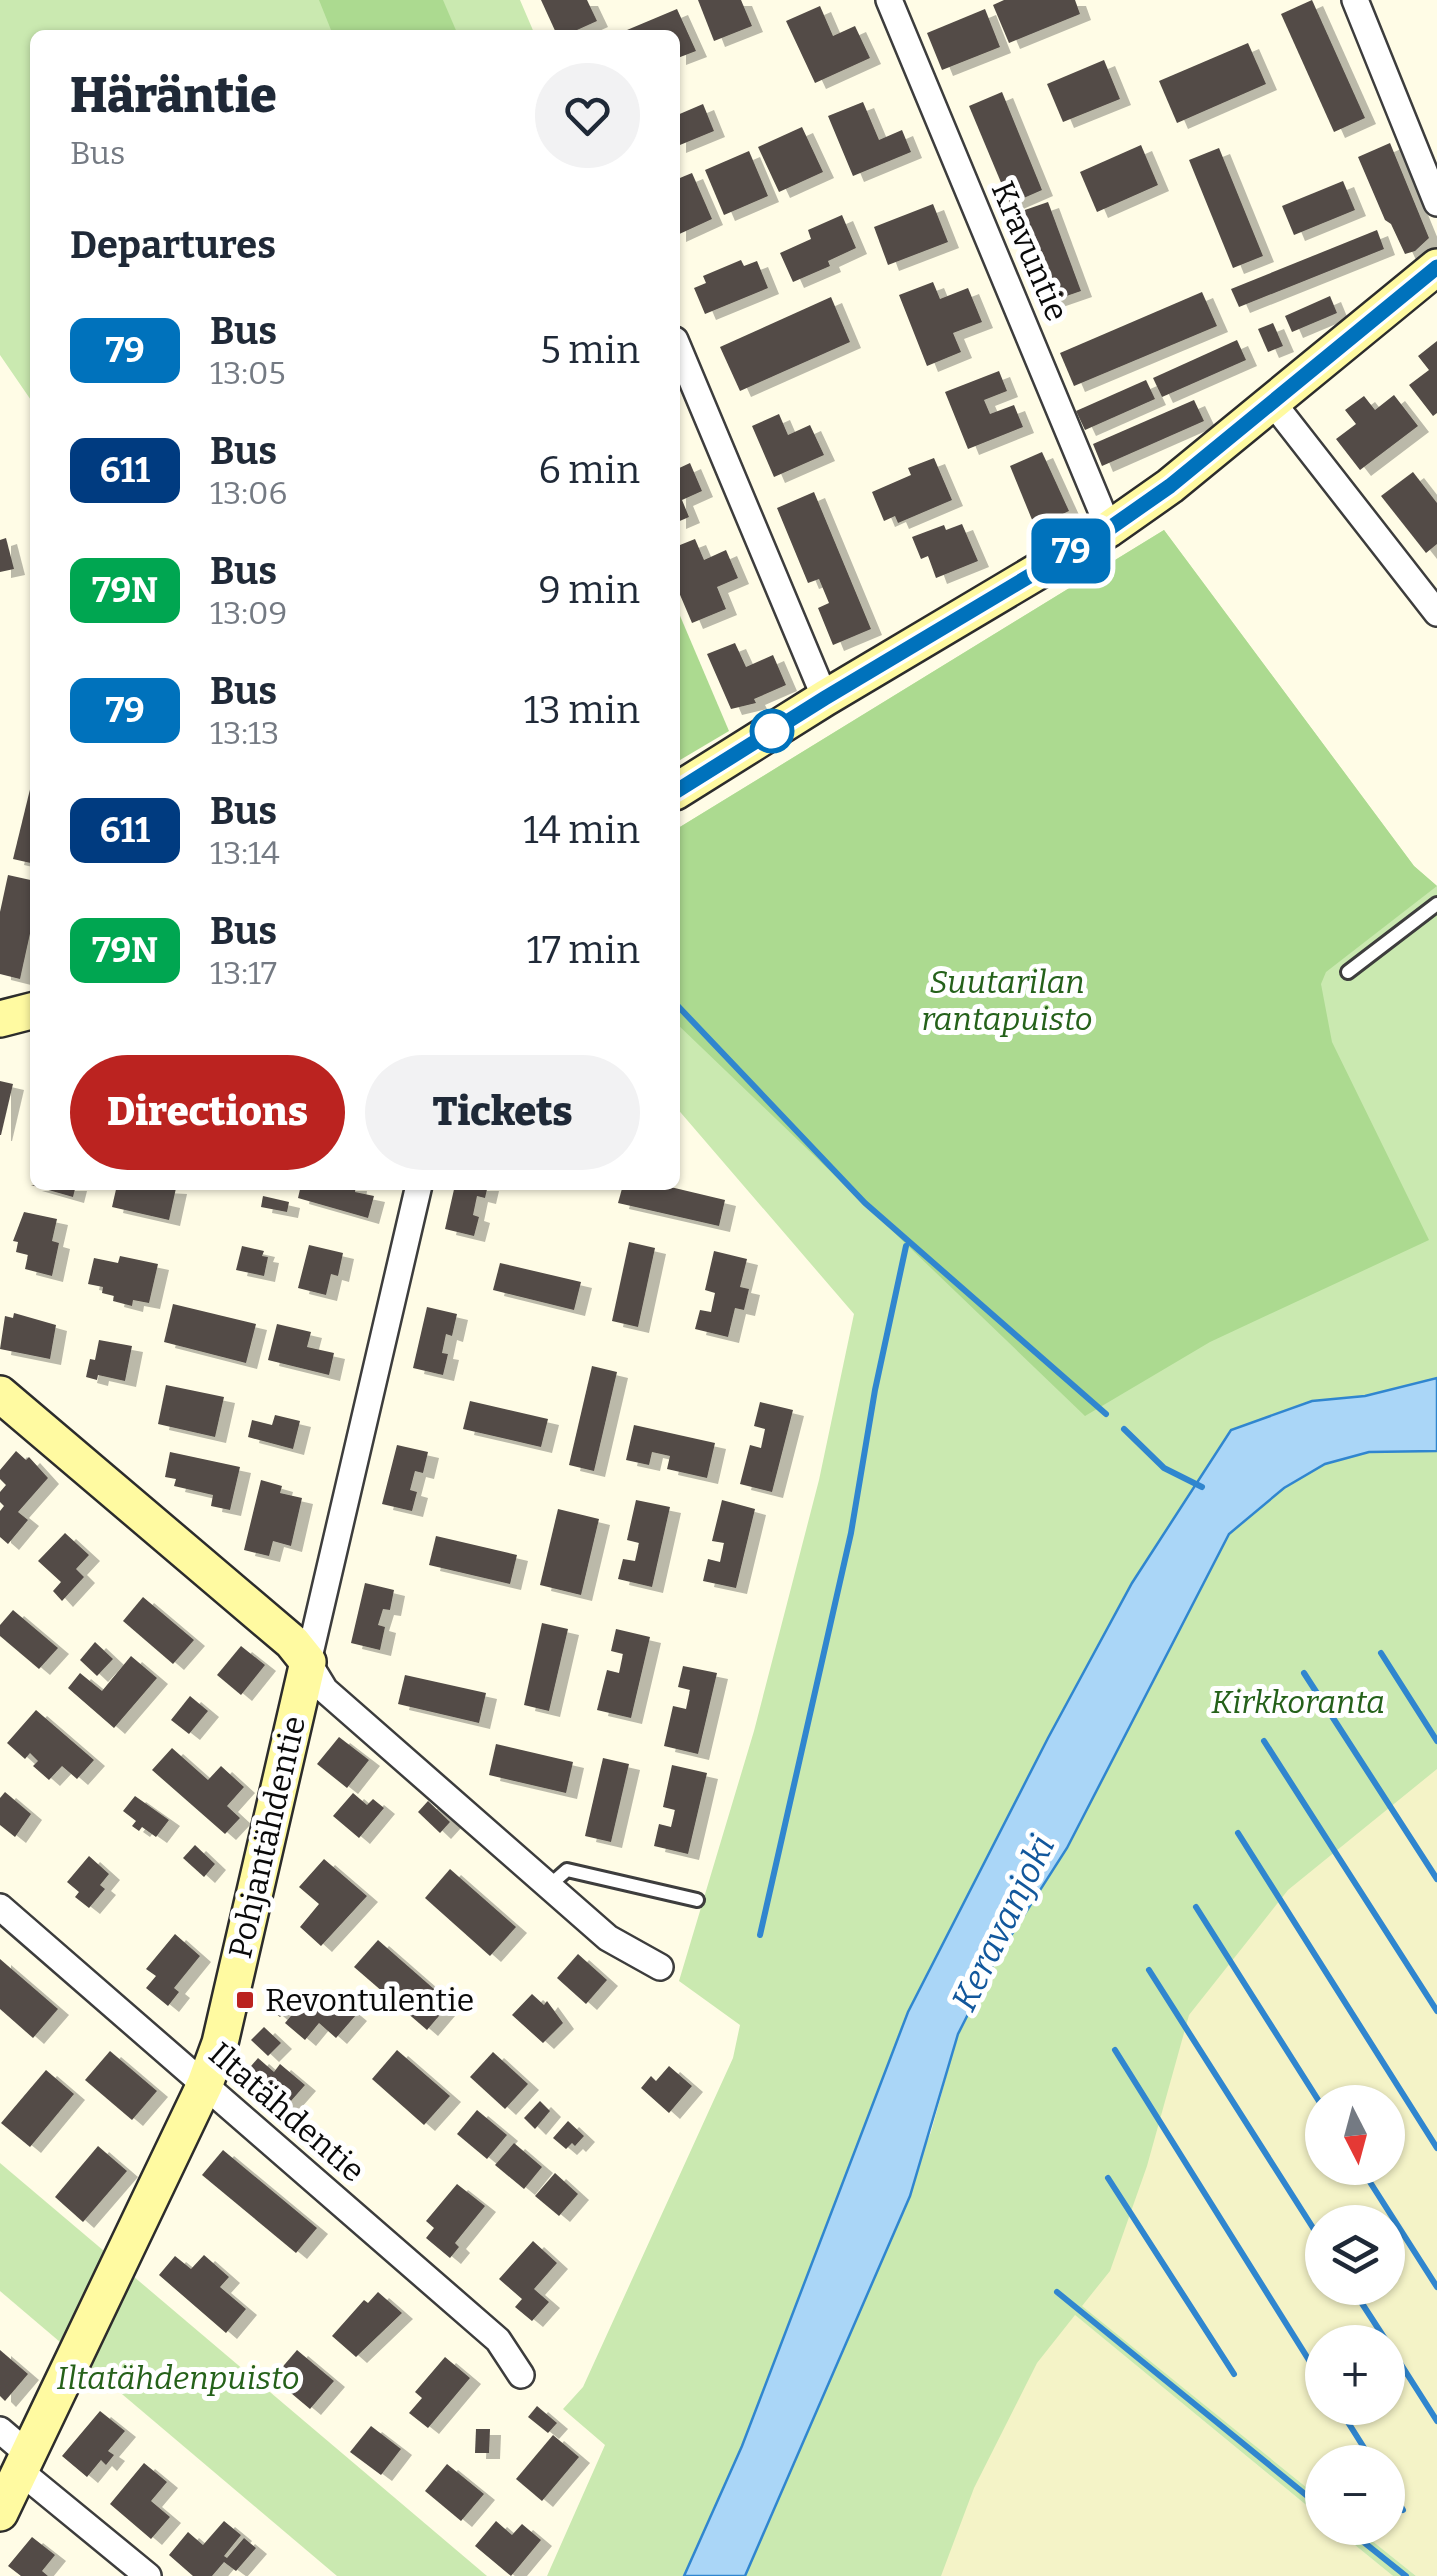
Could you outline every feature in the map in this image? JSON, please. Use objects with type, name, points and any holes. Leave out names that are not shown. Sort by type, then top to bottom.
[{"type":"street","name":"Kravuntie","points":[[889,0],[1110,528]]},
{"type":"street","points":[[1355,0],[1437,203]]},
{"type":"street","points":[[680,789],[1110,528],[1170,486],[1437,267]]},
{"type":"street","points":[[680,352],[825,698]]},
{"type":"street","points":[[1273,402],[1437,613]]},
{"type":"street","points":[[0,1018],[30,1011]]},
{"type":"street","name":"Pohjantähdentie","points":[[0,2513],[205,2084],[220,2043],[418,1190]]},
{"type":"street","points":[[0,1394],[292,1642],[325,1690],[608,1938],[660,1967]]},
{"type":"street","name":"Iltatähdentie","points":[[0,1907],[498,2340],[521,2375]]},
{"type":"street","points":[[0,2430],[24,2462],[148,2576]]},
{"type":"lane","points":[[1348,972],[1437,904]]},
{"type":"lane","points":[[550,1885],[566,1870],[697,1900]]},
{"type":"green space","points":[[0,0],[520,0],[533,30],[30,30],[30,399],[0,355]]},
{"type":"green space","points":[[319,0],[443,0],[456,30],[331,30]]},
{"type":"green space","name":"Suutarilan rantapuisto","points":[[1164,530],[1414,866],[1437,886],[1437,1378],[1365,1396],[1312,1401],[1231,1430],[1132,1583],[908,2012],[742,2446],[684,2576],[547,2576],[605,2445],[563,2409],[583,2387],[733,2058],[740,2025],[679,1981],[754,1731],[819,1480],[854,1314],[680,1112],[680,827]]},
{"type":"green space","points":[[1164,530],[1414,866],[1437,886],[1326,972],[1321,984],[1332,1042],[1429,1240],[1210,1342],[1085,1416],[680,1027],[680,827]]},
{"type":"green space","points":[[680,616],[729,731],[680,760]]},
{"type":"green space","name":"Kirkkoranta","points":[[1437,1451],[1437,1769],[1288,1890],[1189,2015],[1147,2166],[1110,2271],[1082,2306],[1305,2486],[1305,2504],[1075,2315],[1037,2363],[974,2488],[941,2576],[745,2576],[931,2132],[958,2034],[996,1959],[1067,1848],[1229,1533],[1284,1488],[1325,1464],[1369,1452]]},
{"type":"green space","points":[[1437,1607],[1437,2576],[1416,2576],[1377,2545],[1405,2545],[1405,2445],[1305,2445],[1305,2486],[1058,2287],[1052,2296],[1305,2504],[1305,2545],[1355,2545],[1393,2576],[872,2576],[958,2390]]},
{"type":"green space","name":"Iltatähdenpuisto","points":[[0,2163],[104,2251],[60,2342],[0,2291]]},
{"type":"green space","name":"Iltatähdenpuisto","points":[[133,2276],[487,2576],[337,2576],[90,2367]]},
{"type":"green space","points":[[1355,2545],[1377,2545],[1416,2576],[1393,2576]]},
{"type":"water","name":"Keravanjoki","points":[[1437,1378],[1437,1451],[1369,1452],[1325,1464],[1284,1488],[1229,1534],[1067,1848],[996,1959],[958,2034],[910,2196],[745,2576],[684,2576],[742,2446],[908,2012],[1132,1583],[1231,1430],[1312,1401],[1365,1396]]},
{"type":"building","points":[[541,0],[587,0],[597,21],[577,30],[555,30]]},
{"type":"building","points":[[698,0],[741,0],[752,26],[714,41]]},
{"type":"building","points":[[1004,0],[1075,0],[1080,14],[1009,43],[993,5]]},
{"type":"building","points":[[1312,0],[1365,118],[1334,132],[1281,14]]},
{"type":"building","points":[[820,6],[833,36],[855,26],[870,58],[815,83],[786,21]]},
{"type":"building","points":[[677,9],[696,51],[680,57],[680,30],[627,30]]},
{"type":"building","points":[[985,9],[1000,47],[942,70],[927,33]]},
{"type":"building","points":[[1248,43],[1266,84],[1177,123],[1159,81]]},
{"type":"building","points":[[1104,60],[1120,99],[1063,122],[1047,84]]},
{"type":"building","points":[[1002,92],[1042,190],[1010,204],[969,106]]},
{"type":"building","points":[[863,102],[879,140],[902,130],[911,152],[853,176],[828,116]]},
{"type":"building","points":[[703,104],[714,131],[680,145],[680,114]]},
{"type":"building","points":[[802,127],[823,172],[779,192],[758,147]]},
{"type":"building","points":[[1390,143],[1429,238],[1415,251],[1405,254],[1391,224],[1385,220],[1358,157]]},
{"type":"building","points":[[1141,145],[1158,185],[1097,212],[1080,172]]},
{"type":"building","points":[[1219,148],[1263,256],[1233,268],[1189,160]]},
{"type":"building","points":[[749,151],[768,196],[724,215],[705,170]]},
{"type":"building","points":[[692,173],[712,219],[680,234],[680,178]]},
{"type":"building","points":[[1343,181],[1355,210],[1294,235],[1282,206]]},
{"type":"building","points":[[1048,202],[1081,291],[1052,301],[1019,212]]},
{"type":"building","points":[[933,204],[948,242],[888,265],[874,227]]},
{"type":"building","points":[[842,215],[856,248],[828,261],[830,266],[793,282],[780,253],[811,239],[808,230]]},
{"type":"building","points":[[1377,230],[1384,249],[1239,307],[1231,289]]},
{"type":"building","points":[[741,260],[744,266],[757,261],[768,288],[705,314],[694,288],[706,283],[703,276]]},
{"type":"building","points":[[933,282],[940,299],[968,288],[982,322],[953,333],[961,352],[927,366],[899,295]]},
{"type":"building","points":[[1202,292],[1217,326],[1074,386],[1060,353]]},
{"type":"building","points":[[1330,296],[1337,313],[1292,332],[1285,316]]},
{"type":"building","points":[[831,297],[850,342],[740,391],[720,347]]},
{"type":"building","points":[[1273,323],[1283,346],[1268,352],[1258,329]]},
{"type":"building","points":[[1237,340],[1246,360],[1162,397],[1153,378]]},
{"type":"building","points":[[1437,341],[1437,413],[1433,416],[1409,385],[1429,370],[1418,356]]},
{"type":"building","points":[[999,371],[1007,391],[984,400],[990,414],[1014,405],[1023,427],[968,449],[945,392]]},
{"type":"building","points":[[1146,380],[1155,399],[1085,430],[1076,411]]},
{"type":"building","points":[[1394,395],[1418,426],[1360,470],[1336,439],[1356,424],[1345,410],[1364,396],[1375,410]]},
{"type":"building","points":[[1194,400],[1204,421],[1102,466],[1093,444]]},
{"type":"building","points":[[779,414],[788,435],[810,425],[824,455],[774,477],[752,426]]},
{"type":"building","points":[[1042,452],[1069,511],[1035,527],[1010,466]]},
{"type":"building","points":[[934,458],[952,500],[898,523],[895,516],[884,521],[872,492],[911,475],[908,468]]},
{"type":"building","points":[[690,463],[702,491],[682,500],[689,517],[680,521],[680,468]]},
{"type":"building","points":[[1413,472],[1437,503],[1437,544],[1426,553],[1381,496]]},
{"type":"building","points":[[814,492],[871,629],[833,645],[818,608],[829,603],[819,579],[808,583],[777,508]]},
{"type":"building","points":[[962,524],[978,561],[936,578],[928,556],[921,559],[912,537],[944,525],[946,530]]},
{"type":"building","points":[[6,538],[14,569],[0,572],[0,540]]},
{"type":"building","points":[[695,539],[704,560],[726,550],[738,578],[717,587],[726,609],[692,623],[680,595],[680,545]]},
{"type":"building","points":[[735,643],[746,667],[773,655],[786,685],[754,699],[756,703],[731,709],[707,654]]},
{"type":"building","points":[[30,789],[30,863],[13,859]]},
{"type":"building","points":[[8,875],[30,880],[30,934],[20,979],[0,974],[0,912]]},
{"type":"building","points":[[0,1081],[13,1084],[1,1135],[0,1135]]},
{"type":"building","points":[[680,1189],[725,1200],[719,1226],[618,1203],[622,1190]]},
{"type":"building","points":[[48,1190],[75,1190],[73,1197]]},
{"type":"building","points":[[116,1190],[176,1190],[169,1220],[112,1207]]},
{"type":"building","points":[[300,1190],[355,1190],[374,1196],[368,1218],[298,1198]]},
{"type":"building","points":[[454,1190],[487,1190],[485,1198],[477,1196],[473,1215],[479,1217],[474,1236],[445,1229]]},
{"type":"building","points":[[263,1196],[289,1202],[287,1212],[261,1207]]},
{"type":"building","points":[[24,1212],[57,1219],[52,1241],[59,1243],[52,1276],[25,1269],[28,1255],[16,1252],[18,1242],[13,1241]]},
{"type":"building","points":[[629,1242],[655,1248],[638,1327],[612,1321]]},
{"type":"building","points":[[309,1245],[343,1253],[338,1276],[331,1274],[326,1295],[298,1288]]},
{"type":"building","points":[[242,1246],[264,1251],[262,1256],[268,1257],[264,1276],[236,1270]]},
{"type":"building","points":[[714,1251],[747,1259],[740,1287],[749,1289],[744,1310],[735,1308],[728,1337],[695,1329],[700,1310],[711,1312],[715,1293],[705,1290]]},
{"type":"building","points":[[120,1256],[158,1264],[149,1303],[133,1300],[132,1306],[113,1301],[114,1296],[102,1293],[103,1287],[88,1284],[94,1258],[118,1263]]},
{"type":"building","points":[[500,1263],[581,1282],[574,1310],[493,1290]]},
{"type":"building","points":[[173,1304],[256,1324],[246,1363],[164,1342]]},
{"type":"building","points":[[427,1307],[457,1314],[452,1336],[446,1334],[442,1353],[448,1354],[443,1375],[413,1368]]},
{"type":"building","points":[[14,1313],[56,1325],[50,1359],[0,1349],[5,1316],[13,1318]]},
{"type":"building","points":[[277,1324],[311,1332],[307,1347],[334,1353],[329,1375],[268,1360]]},
{"type":"building","points":[[99,1340],[132,1346],[125,1381],[98,1375],[97,1380],[86,1377]]},
{"type":"building","points":[[592,1366],[617,1372],[594,1471],[569,1465]]},
{"type":"building","points":[[166,1385],[224,1397],[215,1437],[158,1424]]},
{"type":"building","points":[[470,1401],[548,1419],[541,1447],[463,1429]]},
{"type":"building","points":[[760,1402],[793,1410],[772,1492],[740,1484],[750,1445],[761,1448],[765,1429],[754,1426]]},
{"type":"building","points":[[275,1415],[300,1421],[293,1449],[248,1437],[252,1420],[272,1425]]},
{"type":"building","points":[[634,1425],[715,1443],[707,1478],[667,1469],[670,1456],[652,1452],[649,1465],[626,1460]]},
{"type":"building","points":[[397,1445],[428,1452],[423,1473],[415,1471],[410,1490],[417,1492],[412,1511],[382,1504]]},
{"type":"building","points":[[16,1451],[26,1460],[29,1457],[48,1478],[18,1512],[28,1520],[8,1544],[0,1537],[0,1511],[4,1506],[0,1492],[6,1485],[0,1479],[0,1470]]},
{"type":"building","points":[[170,1452],[240,1467],[230,1510],[211,1506],[213,1495],[174,1486],[176,1479],[165,1477]]},
{"type":"building","points":[[261,1480],[282,1486],[280,1493],[302,1498],[291,1546],[273,1541],[269,1556],[244,1550]]},
{"type":"building","points":[[636,1500],[670,1507],[652,1587],[618,1579],[623,1559],[635,1561],[639,1543],[627,1540]]},
{"type":"building","points":[[722,1500],[755,1509],[736,1588],[703,1581],[708,1559],[720,1562],[724,1543],[712,1541]]},
{"type":"building","points":[[558,1509],[599,1519],[581,1595],[540,1585]]},
{"type":"building","points":[[65,1533],[89,1555],[76,1569],[84,1577],[62,1601],[53,1591],[61,1582],[38,1561]]},
{"type":"building","points":[[436,1536],[517,1555],[510,1584],[429,1565]]},
{"type":"building","points":[[365,1583],[394,1590],[390,1610],[383,1609],[378,1625],[385,1627],[380,1650],[351,1643]]},
{"type":"building","points":[[143,1597],[194,1640],[173,1664],[123,1621]]},
{"type":"building","points":[[13,1610],[58,1648],[39,1669],[0,1636],[0,1625]]},
{"type":"building","points":[[542,1623],[568,1629],[549,1711],[524,1705]]},
{"type":"building","points":[[616,1629],[650,1637],[631,1718],[597,1710],[607,1670],[619,1673],[623,1654],[611,1651]]},
{"type":"building","points":[[95,1642],[113,1659],[97,1676],[80,1660]]},
{"type":"building","points":[[241,1646],[265,1665],[241,1695],[217,1675]]},
{"type":"building","points":[[131,1656],[157,1678],[114,1728],[68,1688],[80,1673],[102,1691]]},
{"type":"building","points":[[683,1666],[717,1673],[698,1754],[664,1746],[673,1706],[686,1709],[690,1690],[678,1687]]},
{"type":"building","points":[[405,1675],[486,1693],[479,1723],[398,1704]]},
{"type":"building","points":[[190,1696],[208,1711],[189,1734],[171,1720]]},
{"type":"building","points":[[36,1710],[94,1760],[77,1779],[62,1766],[49,1780],[33,1766],[38,1761],[30,1753],[25,1759],[7,1743]]},
{"type":"building","points":[[339,1737],[369,1760],[347,1788],[317,1764]]},
{"type":"building","points":[[496,1744],[573,1762],[566,1793],[489,1775]]},
{"type":"building","points":[[172,1748],[208,1780],[221,1766],[244,1787],[227,1806],[240,1818],[225,1834],[152,1770]]},
{"type":"building","points":[[603,1758],[629,1764],[611,1842],[585,1836]]},
{"type":"building","points":[[672,1765],[707,1773],[688,1854],[654,1846],[659,1824],[671,1827],[675,1810],[663,1807]]},
{"type":"building","points":[[5,1792],[31,1814],[15,1837],[0,1825],[0,1798]]},
{"type":"building","points":[[353,1793],[367,1805],[373,1799],[384,1808],[359,1838],[333,1816]]},
{"type":"building","points":[[135,1796],[169,1820],[156,1837],[142,1827],[139,1831],[132,1826],[136,1821],[123,1811]]},
{"type":"building","points":[[428,1801],[450,1822],[440,1833],[418,1812]]},
{"type":"building","points":[[195,1845],[215,1864],[204,1877],[183,1858]]},
{"type":"building","points":[[89,1856],[109,1874],[100,1885],[105,1889],[89,1908],[75,1897],[79,1892],[67,1882]]},
{"type":"building","points":[[324,1859],[367,1896],[321,1946],[300,1927],[319,1904],[299,1887]]},
{"type":"building","points":[[450,1869],[516,1927],[490,1956],[425,1898]]},
{"type":"building","points":[[175,1934],[200,1956],[174,1988],[179,1992],[168,2006],[146,1988],[156,1976],[146,1969]]},
{"type":"building","points":[[378,1940],[450,2003],[427,2030],[354,1967]]},
{"type":"building","points":[[578,1954],[607,1980],[586,2004],[557,1978]]},
{"type":"building","points":[[0,1959],[58,2009],[33,2038],[0,2009]]},
{"type":"building","points":[[281,1986],[296,1999],[280,2017],[265,2004]]},
{"type":"building","points":[[326,1990],[356,2015],[336,2038],[319,2023],[305,2040],[285,2023],[301,2004],[308,2010]]},
{"type":"building","points":[[532,1994],[544,2005],[547,2001],[563,2023],[543,2043],[512,2015]]},
{"type":"building","points":[[264,2027],[281,2043],[268,2056],[251,2040]]},
{"type":"building","points":[[397,2050],[450,2096],[424,2125],[372,2079]]},
{"type":"building","points":[[110,2051],[157,2091],[132,2120],[85,2080]]},
{"type":"building","points":[[493,2052],[528,2084],[505,2109],[470,2077]]},
{"type":"building","points":[[258,2058],[274,2072],[280,2064],[305,2085],[283,2110],[240,2079]]},
{"type":"building","points":[[669,2066],[692,2086],[669,2113],[641,2088],[651,2076],[656,2081]]},
{"type":"building","points":[[46,2070],[74,2094],[30,2147],[1,2123]]},
{"type":"building","points":[[540,2101],[550,2111],[535,2129],[524,2118]]},
{"type":"building","points":[[477,2110],[507,2135],[487,2159],[457,2134]]},
{"type":"building","points":[[568,2121],[584,2136],[566,2149],[553,2138]]},
{"type":"building","points":[[514,2143],[542,2167],[524,2189],[495,2165]]},
{"type":"building","points":[[98,2146],[127,2171],[83,2222],[55,2197]]},
{"type":"building","points":[[223,2150],[317,2228],[296,2253],[202,2175]]},
{"type":"building","points":[[555,2173],[578,2194],[559,2216],[535,2196]]},
{"type":"building","points":[[457,2184],[485,2206],[455,2243],[459,2247],[450,2258],[426,2238],[434,2228],[426,2221]]},
{"type":"building","points":[[533,2241],[557,2263],[534,2289],[549,2302],[532,2321],[515,2307],[522,2299],[499,2279]]},
{"type":"building","points":[[204,2255],[229,2277],[220,2287],[246,2309],[226,2333],[159,2275],[175,2256],[191,2269]]},
{"type":"building","points":[[378,2292],[402,2313],[356,2357],[332,2336],[364,2300],[368,2303]]},
{"type":"building","points":[[0,2350],[28,2374],[5,2401],[0,2396]]},
{"type":"building","points":[[297,2350],[334,2381],[310,2409],[273,2378]]},
{"type":"building","points":[[445,2357],[470,2378],[428,2428],[409,2413],[422,2398],[415,2392]]},
{"type":"building","points":[[537,2406],[557,2423],[548,2433],[528,2417]]},
{"type":"building","points":[[100,2411],[125,2431],[108,2451],[114,2455],[106,2465],[101,2460],[87,2477],[62,2456]]},
{"type":"building","points":[[371,2426],[401,2449],[381,2475],[350,2452]]},
{"type":"building","points":[[476,2429],[490,2429],[489,2453],[475,2453]]},
{"type":"building","points":[[553,2435],[579,2457],[542,2501],[516,2479]]},
{"type":"building","points":[[144,2463],[167,2482],[151,2501],[170,2517],[151,2539],[110,2504]]},
{"type":"building","points":[[447,2464],[484,2494],[461,2521],[425,2491]]},
{"type":"building","points":[[224,2521],[241,2535],[224,2556],[227,2558],[244,2538],[256,2548],[236,2571],[224,2562],[212,2576],[193,2576],[169,2555],[188,2532],[203,2545]]},
{"type":"building","points":[[496,2521],[512,2535],[522,2524],[541,2540],[511,2576],[475,2546]]},
{"type":"building","points":[[32,2537],[55,2555],[42,2571],[48,2576],[21,2576],[8,2566]]},
{"type":"waterway","points":[[680,1008],[865,1203],[1106,1414]]},
{"type":"waterway","points":[[760,1935],[851,1533],[875,1390],[906,1246]]},
{"type":"waterway","points":[[1124,1429],[1164,1468],[1202,1487]]},
{"type":"waterway","points":[[1381,1653],[1437,1741]]},
{"type":"waterway","points":[[1304,1673],[1437,1879]]},
{"type":"waterway","points":[[1264,1741],[1437,2011]]},
{"type":"waterway","points":[[1238,1833],[1437,2148]]},
{"type":"waterway","points":[[1196,1907],[1309,2085]]},
{"type":"waterway","points":[[1149,1970],[1305,2215]]},
{"type":"waterway","points":[[1115,2050],[1305,2354]]},
{"type":"waterway","points":[[1108,2178],[1234,2374]]},
{"type":"waterway","points":[[1372,2185],[1437,2287]]},
{"type":"waterway","points":[[1057,2292],[1305,2494]]},
{"type":"waterway","points":[[1363,2305],[1376,2325]]},
{"type":"waterway","points":[[1405,2371],[1437,2421]]},
{"type":"waterway","points":[[1350,2425],[1362,2445]]},
{"type":"waterway","points":[[1367,2545],[1406,2576]]},
{"type":"bus line","name":"79","points":[[680,789],[1110,528],[1170,486],[1437,267]]},
{"type":"place","name":"Revontulentie","points":[[245,2000]]}]
